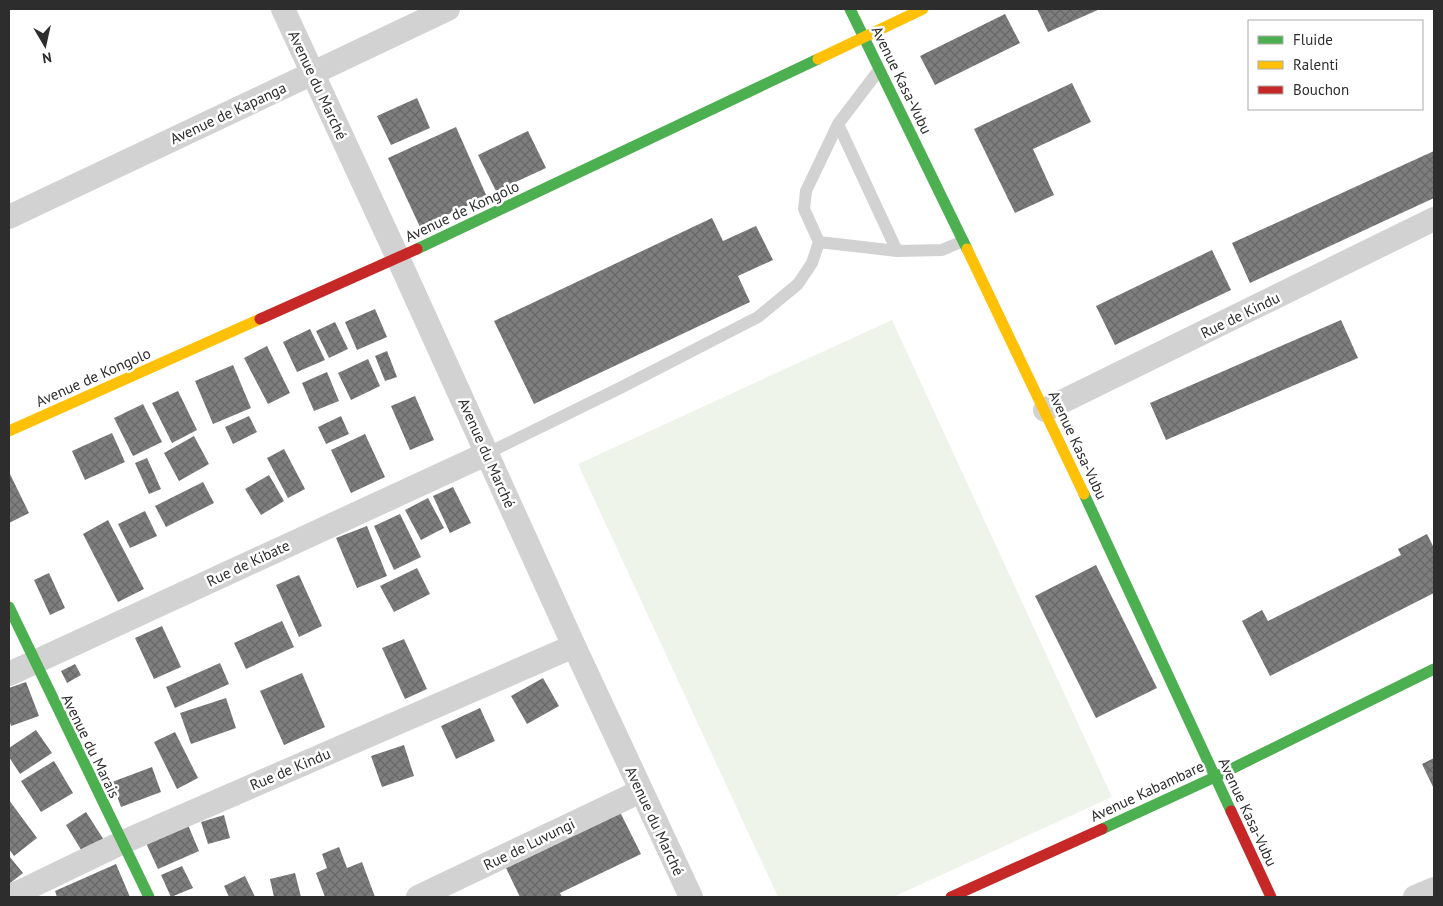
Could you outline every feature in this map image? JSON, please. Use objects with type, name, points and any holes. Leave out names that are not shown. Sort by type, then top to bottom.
[{"type":"main road","name":"Avenue Kasa-Vubu","points":[[850,9],[1045,410],[1214,777],[1272,897]]},
{"type":"main road","name":"Avenue de Kongolo","points":[[9,431],[398,258],[923,9]]},
{"type":"main road","name":"Avenue du Marais","points":[[9,608],[121,843],[149,897]]},
{"type":"main road","name":"Avenue Kabambare","points":[[951,897],[967,894],[1214,777],[1434,669]]},
{"type":"street","name":"Avenue du Marché","points":[[283,9],[488,453],[574,646],[691,897]]},
{"type":"street","name":"Avenue de Kapanga","points":[[9,217],[448,9]]},
{"type":"street","name":"Rue de Kindu","points":[[1045,410],[1434,219]]},
{"type":"street","name":"Rue de Kibate","points":[[9,674],[488,453]]},
{"type":"street","name":"Rue de Kindu","points":[[9,897],[121,843],[574,646]]},
{"type":"street","name":"Rue de Luvungi","points":[[418,897],[641,791]]},
{"type":"street","points":[[1415,897],[1434,888]]},
{"type":"lane","points":[[488,453],[758,317],[798,284],[812,263],[819,242],[804,209],[806,191],[838,124],[880,69]]},
{"type":"lane","points":[[838,124],[898,250]]},
{"type":"lane","points":[[819,242],[898,250],[942,250],[963,240]]},
{"type":"shaded area","points":[[892,320],[1112,797],[893,897],[778,897],[578,464]]},
{"type":"building","points":[[1037,9],[1100,9],[1048,32]]},
{"type":"building","points":[[1005,14],[1020,43],[935,85],[920,56]]},
{"type":"building","points":[[1072,83],[1091,122],[1033,149],[1054,195],[1015,213],[974,129]]},
{"type":"building","points":[[417,98],[430,128],[391,145],[377,116]]},
{"type":"building","points":[[456,127],[487,197],[420,227],[388,158]]},
{"type":"building","points":[[528,131],[546,168],[496,191],[478,155]]},
{"type":"building","points":[[1434,151],[1434,198],[1250,283],[1232,243]]},
{"type":"building","points":[[712,218],[723,241],[756,226],[773,260],[738,276],[750,302],[534,404],[494,321]]},
{"type":"building","points":[[1212,250],[1231,290],[1115,345],[1096,306]]},
{"type":"building","points":[[375,309],[387,337],[357,350],[345,322]]},
{"type":"building","points":[[1341,320],[1358,358],[1166,440],[1150,403]]},
{"type":"building","points":[[335,322],[348,349],[329,358],[316,331]]},
{"type":"building","points":[[310,329],[325,360],[297,372],[283,342]]},
{"type":"building","points":[[267,346],[290,393],[268,404],[244,358]]},
{"type":"building","points":[[387,351],[397,377],[385,381],[375,356]]},
{"type":"building","points":[[368,359],[380,386],[351,400],[338,373]]},
{"type":"building","points":[[233,365],[251,408],[213,424],[195,381]]},
{"type":"building","points":[[327,372],[339,401],[314,411],[302,383]]},
{"type":"building","points":[[178,391],[197,430],[172,443],[152,403]]},
{"type":"building","points":[[415,396],[434,440],[410,450],[391,406]]},
{"type":"building","points":[[143,404],[162,442],[133,456],[114,418]]},
{"type":"building","points":[[249,416],[257,432],[233,444],[225,427]]},
{"type":"building","points":[[341,416],[349,434],[326,444],[318,427]]},
{"type":"building","points":[[112,433],[125,462],[85,480],[72,451]]},
{"type":"building","points":[[365,434],[385,477],[351,493],[331,450]]},
{"type":"building","points":[[194,436],[209,464],[179,481],[164,453]]},
{"type":"building","points":[[284,449],[305,489],[288,498],[267,458]]},
{"type":"building","points":[[147,458],[161,489],[149,494],[135,463]]},
{"type":"building","points":[[9,472],[29,513],[9,523]]},
{"type":"building","points":[[269,475],[284,501],[261,515],[245,489]]},
{"type":"building","points":[[203,482],[214,503],[166,527],[155,506]]},
{"type":"building","points":[[453,487],[471,523],[450,533],[433,496]]},
{"type":"building","points":[[428,498],[444,528],[421,540],[405,510]]},
{"type":"building","points":[[145,511],[157,536],[130,548],[118,524]]},
{"type":"building","points":[[400,514],[421,557],[394,570],[374,526]]},
{"type":"building","points":[[108,520],[144,589],[118,602],[83,534]]},
{"type":"building","points":[[367,526],[387,576],[357,588],[336,538]]},
{"type":"building","points":[[1427,534],[1434,548],[1434,593],[1270,676],[1242,621],[1262,610],[1268,621],[1401,555],[1398,549]]},
{"type":"building","points":[[1096,565],[1157,688],[1096,718],[1035,596]]},
{"type":"building","points":[[417,568],[430,594],[394,612],[380,586]]},
{"type":"building","points":[[49,573],[65,608],[50,615],[34,580]]},
{"type":"building","points":[[299,575],[322,626],[299,637],[276,585]]},
{"type":"building","points":[[282,621],[294,647],[246,669],[234,643]]},
{"type":"building","points":[[162,626],[181,667],[154,679],[135,638]]},
{"type":"building","points":[[404,639],[427,689],[405,699],[382,648]]},
{"type":"building","points":[[220,663],[229,684],[175,708],[166,687]]},
{"type":"building","points":[[75,664],[81,675],[67,683],[61,671]]},
{"type":"building","points":[[302,673],[325,727],[284,745],[260,691]]},
{"type":"building","points":[[543,678],[559,706],[527,724],[511,696]]},
{"type":"building","points":[[26,682],[39,716],[11,726],[9,720],[9,688]]},
{"type":"building","points":[[226,698],[236,728],[191,744],[180,713]]},
{"type":"building","points":[[480,708],[495,741],[456,759],[441,726]]},
{"type":"building","points":[[36,730],[52,753],[20,774],[9,757],[9,748]]},
{"type":"building","points":[[175,732],[198,778],[177,789],[154,742]]},
{"type":"building","points":[[404,745],[414,776],[382,787],[371,756]]},
{"type":"building","points":[[1434,758],[1434,789],[1422,764]]},
{"type":"building","points":[[54,761],[73,793],[41,812],[21,781]]},
{"type":"building","points":[[152,767],[161,792],[121,807],[112,782]]},
{"type":"building","points":[[9,800],[37,838],[14,856],[9,849]]},
{"type":"building","points":[[619,810],[641,854],[560,893],[562,897],[520,897],[505,866]]},
{"type":"building","points":[[86,812],[104,840],[83,853],[66,825]]},
{"type":"building","points":[[224,815],[230,838],[208,844],[201,822]]},
{"type":"building","points":[[188,825],[199,851],[158,869],[146,843]]},
{"type":"building","points":[[339,847],[347,868],[362,862],[375,897],[325,897],[316,873],[327,868],[322,854]]},
{"type":"building","points":[[9,856],[23,873],[9,884]]},
{"type":"building","points":[[116,864],[130,897],[57,897],[55,891]]},
{"type":"building","points":[[182,866],[193,888],[171,897],[161,875]]},
{"type":"building","points":[[295,873],[301,897],[274,897],[270,879]]},
{"type":"building","points":[[245,876],[255,897],[229,897],[224,886]]},
{"type":"traffic: fast","points":[[850,9],[967,249]]},
{"type":"traffic: fast","points":[[417,249],[818,59]]},
{"type":"traffic: fast","points":[[1084,494],[1231,811]]},
{"type":"traffic: fast","points":[[9,607],[149,897]]},
{"type":"traffic: fast","points":[[1102,829],[1215,777],[1434,669]]},
{"type":"traffic: slow","points":[[818,59],[923,9]]},
{"type":"traffic: slow","points":[[967,249],[1084,494]]},
{"type":"traffic: slow","points":[[9,431],[260,319]]},
{"type":"traffic: jam","points":[[260,319],[417,249]]},
{"type":"traffic: jam","points":[[1231,811],[1271,897]]},
{"type":"traffic: jam","points":[[951,897],[1102,829]]}]
